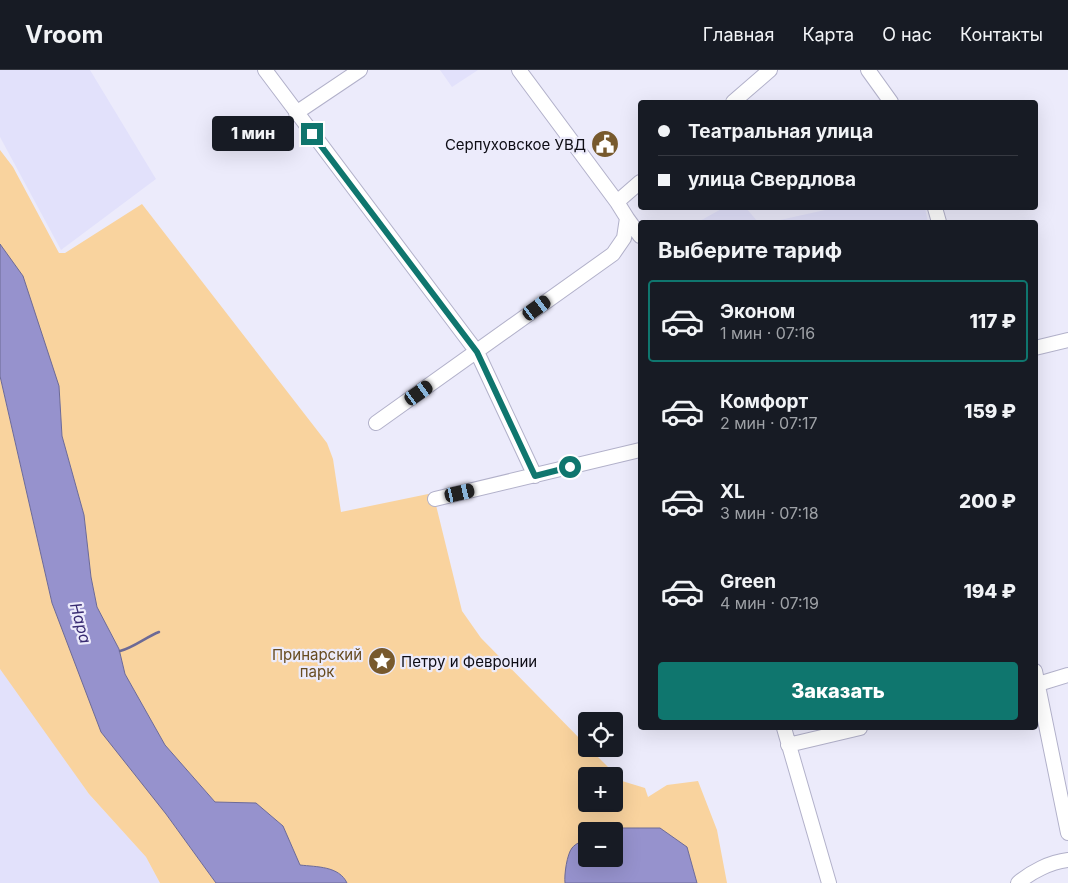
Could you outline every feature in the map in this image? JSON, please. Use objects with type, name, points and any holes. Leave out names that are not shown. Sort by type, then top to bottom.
[{"type":"street","points":[[265,70],[477,352],[535,476]]},
{"type":"street","points":[[296,113],[360,70]]},
{"type":"street","points":[[519,70],[638,233]]},
{"type":"street","points":[[734,100],[770,70]]},
{"type":"street","points":[[868,70],[890,100]]},
{"type":"street","points":[[617,202],[638,184]]},
{"type":"street","points":[[376,423],[613,254],[624,238],[627,218]]},
{"type":"street","points":[[1038,347],[1068,340]]},
{"type":"street","points":[[435,499],[638,450]]},
{"type":"street","points":[[1038,680],[1068,675]]},
{"type":"street","points":[[1038,690],[1068,833]]},
{"type":"street","points":[[784,730],[829,883]]},
{"type":"street","points":[[788,745],[852,730]]},
{"type":"street","points":[[1018,883],[1039,869],[1059,861],[1068,860]]},
{"type":"shaded area","points":[[0,70],[90,70],[156,179],[61,250],[0,137]]},
{"type":"shaded area","points":[[440,70],[478,70],[452,87]]},
{"type":"shaded area","points":[[719,210],[748,210],[756,220],[702,220]]},
{"type":"shaded area","points":[[825,210],[925,210],[928,220],[780,220]]},
{"type":"shaded area","points":[[0,669],[89,794],[146,857],[160,883],[0,883]]},
{"type":"green space","name":"Принарский парк","points":[[0,150],[13,167],[59,253],[65,253],[142,204],[327,443],[333,459],[341,512],[433,493],[462,611],[481,638],[578,737],[578,757],[598,757],[608,767],[578,767],[578,812],[623,812],[623,781],[645,788],[648,797],[667,785],[698,781],[717,830],[727,883],[697,883],[687,847],[674,883],[347,883],[339,873],[333,870],[300,865],[283,826],[256,803],[215,802],[165,745],[125,674],[119,649],[97,607],[91,577],[84,515],[62,436],[59,386],[0,250]]},
{"type":"green space","points":[[0,377],[52,603],[77,665],[166,814],[216,883],[160,883],[146,857],[89,794],[0,669]]},
{"type":"water","name":"Нара","points":[[0,244],[23,276],[59,386],[62,436],[84,515],[91,577],[97,607],[119,649],[125,674],[165,745],[215,802],[256,803],[283,826],[300,865],[333,870],[339,873],[347,883],[216,883],[166,814],[101,732],[52,603],[0,376]]},
{"type":"water","points":[[623,828],[660,828],[687,847],[697,883],[565,883],[567,860],[574,846],[578,844],[578,867],[623,867]]},
{"type":"waterway","points":[[120,651],[159,632]]},
{"type":"place","name":"Серпуховское УВД","points":[[605,144]]},
{"type":"place","name":"Петру и Февронии","points":[[382,661]]},
{"type":"route","points":[[312,134],[477,352],[535,476],[570,467]]}]
